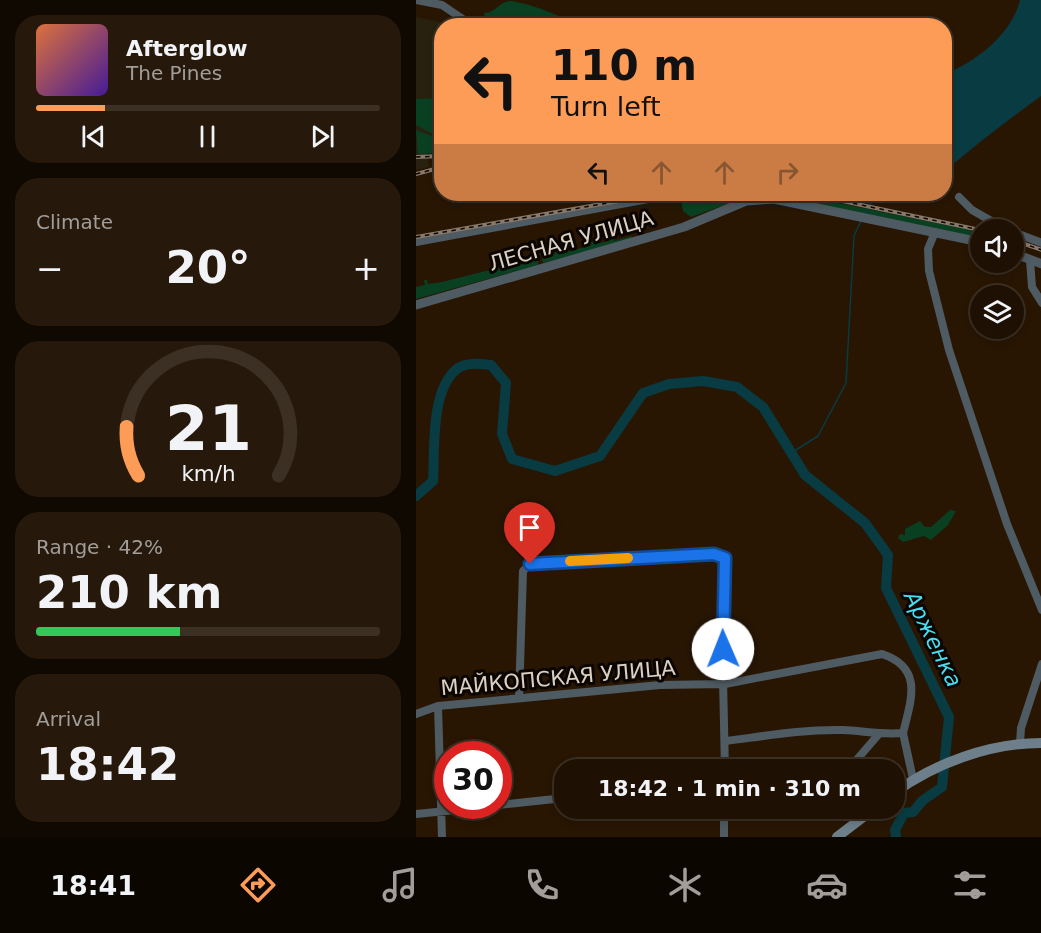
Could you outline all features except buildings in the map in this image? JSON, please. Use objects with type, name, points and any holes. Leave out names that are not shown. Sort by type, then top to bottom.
[{"type":"main road","points":[[905,785],[933,768],[1020,743],[1042,743]]},
{"type":"main road","points":[[837,837],[861,819]]},
{"type":"street","points":[[416,0],[442,5],[461,18]]},
{"type":"street","points":[[959,197],[972,210],[988,219]]},
{"type":"street","points":[[416,242],[638,201]]},
{"type":"street","name":"ЛЕСНАЯ УЛИЦА","points":[[416,305],[684,226],[746,201]]},
{"type":"street","name":"ЛЕСНАЯ УЛИЦА","points":[[784,201],[970,240]]},
{"type":"street","points":[[935,232],[928,249],[929,271],[949,350],[1010,533],[1042,610]]},
{"type":"street","points":[[1024,236],[1042,243]]},
{"type":"street","points":[[1024,258],[1042,264]]},
{"type":"street","points":[[1030,260],[1032,286],[1042,303]]},
{"type":"street","points":[[519,698],[523,571],[530,564],[714,554],[725,558],[722,632],[725,759]]},
{"type":"street","name":"МАЙКОПСКАЯ УЛИЦА","points":[[416,714],[438,706],[519,698],[660,685],[725,684],[882,654],[898,660],[908,673],[913,701],[904,733]]},
{"type":"street","points":[[1020,743],[1021,728],[1042,664]]},
{"type":"street","points":[[438,706],[439,741]]},
{"type":"street","points":[[726,741],[805,731],[845,730],[878,735],[904,733],[913,779]]},
{"type":"street","points":[[856,759],[878,735]]},
{"type":"street","points":[[512,803],[554,799]]},
{"type":"street","points":[[416,814],[434,812]]},
{"type":"street","points":[[442,819],[442,837]]},
{"type":"street","points":[[724,819],[724,837]]},
{"type":"shaded area","points":[[416,17],[434,21],[434,144],[426,144],[429,167],[416,170]]},
{"type":"green space","points":[[508,2],[531,5],[566,18],[485,18],[484,13]]},
{"type":"green space","points":[[434,98],[434,153],[418,154],[416,130],[432,136],[433,134],[416,125],[416,99]]},
{"type":"green space","points":[[681,201],[802,201],[730,203],[691,217],[683,211]]},
{"type":"green space","points":[[802,201],[829,201],[970,230],[970,237]]},
{"type":"green space","points":[[613,236],[614,241],[632,236],[632,239],[543,263],[542,258],[555,254],[555,252],[571,251],[570,246],[576,245],[577,249],[591,246],[590,242],[594,241],[595,244],[609,241],[609,237]]},
{"type":"green space","points":[[539,253],[538,265],[416,299],[416,287],[425,285],[424,280],[427,280],[428,284],[442,282],[534,259],[534,254]]},
{"type":"green space","points":[[950,510],[956,511],[948,525],[931,540],[924,536],[903,542],[898,538],[900,534],[905,535],[905,529],[920,521],[925,527],[931,527]]},
{"type":"water","points":[[1020,0],[1041,0],[1041,96],[952,166],[952,71],[968,63],[991,46],[1016,12]]},
{"type":"waterway","points":[[865,214],[872,201]]},
{"type":"waterway","points":[[791,453],[818,436],[846,383],[854,236],[861,221]]},
{"type":"waterway","name":"Арженка","points":[[416,496],[433,481],[434,437],[438,405],[449,378],[462,366],[491,365],[506,383],[502,434],[512,459],[555,471],[600,456],[643,393],[669,384],[703,381],[737,387],[763,407],[805,475],[865,523],[888,555],[886,588],[949,717],[942,787],[922,801],[913,812],[904,813],[895,830],[896,837]]},
{"type":"railway","points":[[416,157],[434,156]]},
{"type":"railway","points":[[416,174],[434,169]]},
{"type":"railway","points":[[416,237],[619,201]]},
{"type":"railway","points":[[842,201],[970,228]]},
{"type":"railway","points":[[1024,244],[1042,250]]},
{"type":"slow traffic","points":[[570,561],[628,558]]},
{"type":"route","points":[[530,564],[714,554],[725,558],[723,649]]}]
